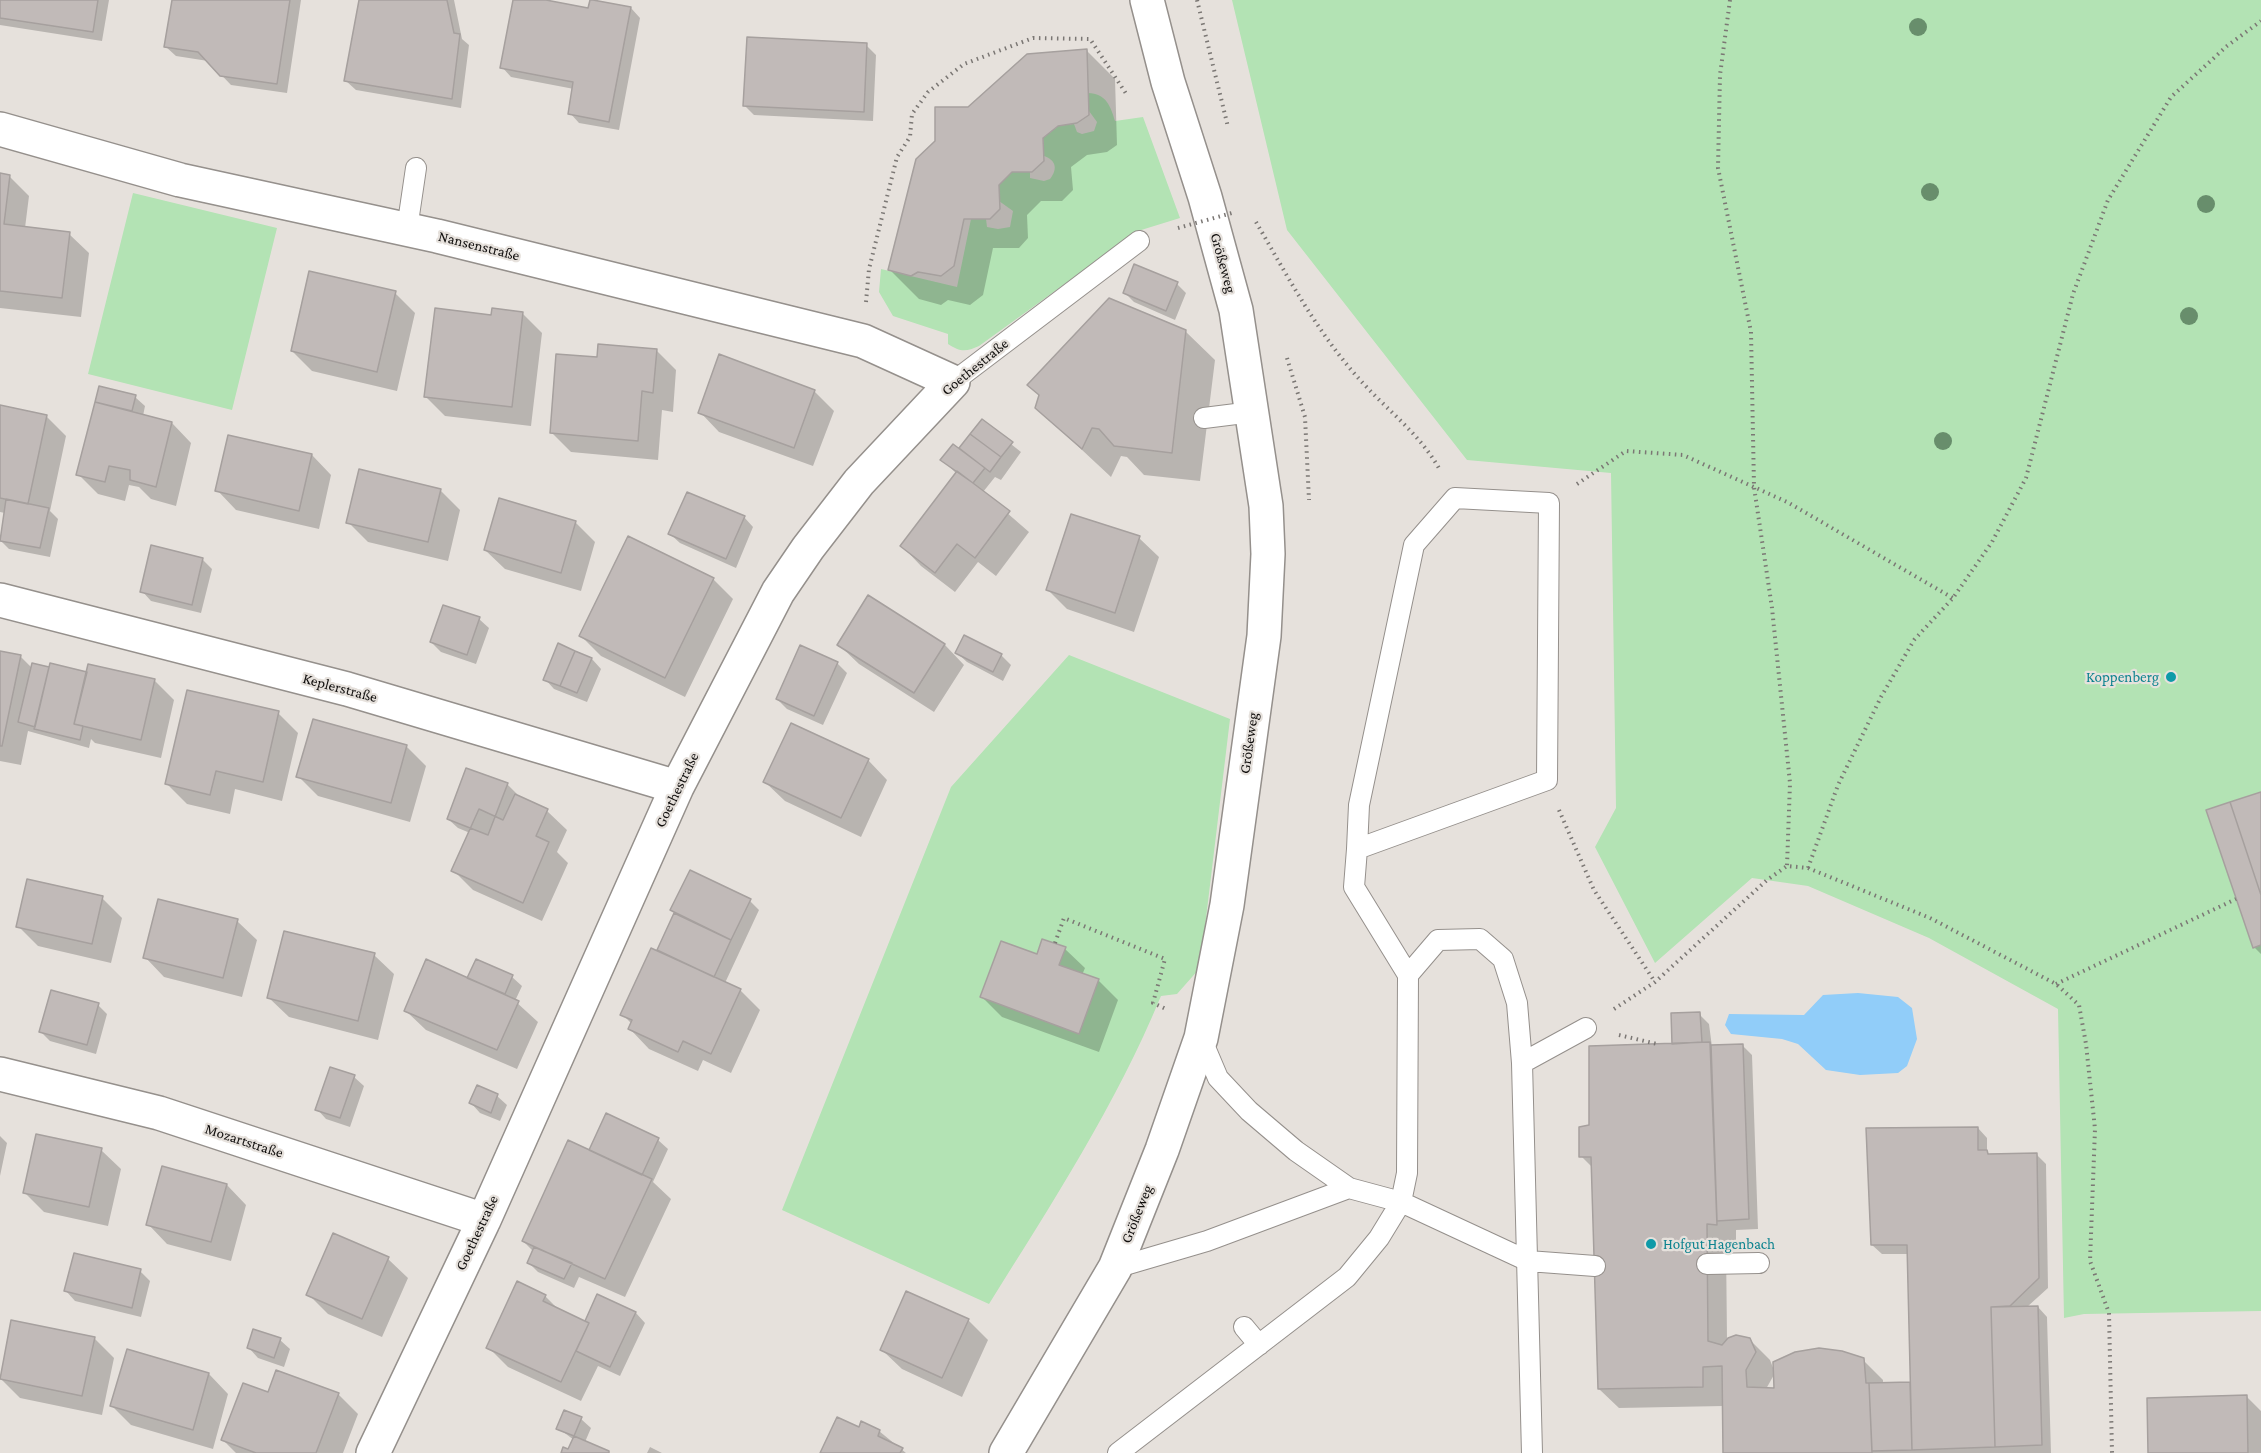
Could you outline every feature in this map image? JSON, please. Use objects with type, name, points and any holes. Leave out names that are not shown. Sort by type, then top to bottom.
[{"type":"street","name":"Größeweg","points":[[1006,1453],[1115,1268],[1162,1150],[1201,1038],[1227,905],[1264,636],[1268,555],[1266,506],[1236,310],[1205,197],[1168,82],[1147,0]]},
{"type":"street","name":"Nansenstraße","points":[[0,129],[180,180],[407,229],[863,341],[953,382]]},
{"type":"street","name":"Goethestraße","points":[[374,1453],[484,1220],[677,786],[778,592],[808,548],[859,482],[953,382]]},
{"type":"street","name":"Keplerstraße","points":[[0,600],[347,689],[677,786]]},
{"type":"street","name":"Mozartstraße","points":[[0,1074],[159,1113],[484,1220]]},
{"type":"lane","points":[[407,229],[416,168]]},
{"type":"lane","name":"Goethestraße","points":[[953,382],[1139,241]]},
{"type":"lane","points":[[1204,418],[1252,412]]},
{"type":"lane","points":[[1118,1453],[1347,1277],[1379,1238],[1401,1202],[1407,1173],[1408,975],[1354,887],[1359,806],[1414,545],[1455,498],[1549,503],[1547,780],[1357,849]]},
{"type":"lane","points":[[1408,975],[1438,940],[1480,939],[1503,959],[1517,1003],[1522,1062],[1532,1453]]},
{"type":"lane","points":[[1522,1062],[1586,1028]]},
{"type":"lane","points":[[1201,1038],[1218,1078],[1249,1111],[1296,1151],[1349,1188],[1401,1202],[1528,1261],[1595,1266]]},
{"type":"lane","points":[[1115,1268],[1207,1241],[1349,1188]]},
{"type":"lane","points":[[1707,1264],[1759,1263]]},
{"type":"lane","points":[[1244,1327],[1259,1345]]},
{"type":"path","points":[[1730,0],[1720,75],[1718,168],[1752,332],[1754,487],[1772,608],[1790,783],[1787,866]]},
{"type":"path","points":[[1808,868],[1838,785],[1881,697],[1914,640],[1953,598],[1992,542],[2026,478],[2073,294],[2108,200],[2171,97],[2227,46],[2261,21]]},
{"type":"path","points":[[863,341],[869,269],[897,157],[910,137],[912,114],[927,92],[964,64],[1033,38],[1090,39],[1129,98]]},
{"type":"path","points":[[1178,228],[1232,213]]},
{"type":"path","points":[[1254,218],[1306,309],[1360,381],[1428,449],[1455,498]]},
{"type":"path","points":[[1549,503],[1626,451],[1683,455],[1787,502],[1953,598]]},
{"type":"path","points":[[1547,780],[1594,890],[1655,982]]},
{"type":"path","points":[[1586,1028],[1655,982],[1767,880],[1787,866],[1808,868],[1930,918],[2056,984],[2079,1005],[2086,1044],[2095,1129],[2090,1261],[2109,1314],[2112,1453]]},
{"type":"path","points":[[2056,984],[2236,899]]},
{"type":"path","points":[[1055,944],[1064,918],[1165,959],[1153,1003]]},
{"type":"green space","points":[[1232,0],[2261,0],[2261,1311],[2084,1314],[2064,1318],[2058,1009],[1929,938],[1808,886],[1752,878],[1655,963],[1595,847],[1616,808],[1611,473],[1467,460],[1287,230]]},
{"type":"green space","points":[[1088,93],[1099,95],[1107,102],[1115,121],[1143,117],[1180,218],[1138,231],[974,348],[956,349],[948,344],[948,334],[893,316],[879,292],[881,269],[957,287],[971,219],[986,219],[987,227],[998,229],[1010,227],[1013,211],[999,201],[999,185],[1012,172],[1030,172],[1030,178],[1044,181],[1050,179],[1055,168],[1053,162],[1044,156],[1043,138],[1058,126],[1074,124],[1077,132],[1082,134],[1094,131],[1097,122],[1089,111]]},
{"type":"green space","points":[[133,193],[277,228],[232,410],[88,374]]},
{"type":"green space","points":[[1069,655],[1230,719],[1200,968],[1177,994],[1161,996],[1103,1115],[1059,1192],[989,1304],[782,1210],[951,787]]},
{"type":"water","points":[[1858,993],[1898,997],[1912,1008],[1917,1039],[1907,1066],[1898,1073],[1860,1075],[1826,1070],[1798,1044],[1782,1039],[1731,1034],[1725,1025],[1729,1014],[1804,1015],[1823,995]]},
{"type":"building","points":[[0,0],[98,0],[93,32],[0,18]]},
{"type":"building","points":[[172,0],[290,0],[277,84],[220,76],[198,52],[164,47]]},
{"type":"building","points":[[359,0],[447,0],[454,33],[460,34],[452,99],[344,81]]},
{"type":"building","points":[[513,0],[546,0],[588,8],[590,0],[593,0],[631,7],[609,122],[568,114],[573,82],[500,68]]},
{"type":"building","points":[[747,37],[867,43],[864,112],[743,106]]},
{"type":"building","points":[[1087,49],[1089,115],[1077,123],[1058,126],[1043,138],[1044,161],[1032,172],[1012,172],[999,185],[1000,209],[990,219],[964,219],[954,266],[941,276],[918,272],[911,276],[888,270],[916,159],[935,141],[935,107],[968,107],[1027,54]]},
{"type":"building","points":[[0,173],[10,175],[4,224],[70,232],[62,298],[0,291]]},
{"type":"building","points":[[1134,264],[1178,282],[1166,311],[1123,293]]},
{"type":"building","points":[[309,271],[396,291],[377,372],[291,351]]},
{"type":"building","points":[[1109,298],[1186,330],[1172,453],[1114,446],[1099,429],[1092,428],[1082,449],[1035,408],[1039,395],[1027,385]]},
{"type":"building","points":[[435,308],[491,315],[492,308],[523,312],[512,407],[424,397]]},
{"type":"building","points":[[598,344],[657,349],[653,393],[642,391],[638,441],[550,433],[556,354],[597,357]]},
{"type":"building","points":[[719,354],[815,390],[794,448],[698,413]]},
{"type":"building","points":[[99,386],[136,395],[132,411],[95,402]]},
{"type":"building","points":[[95,402],[172,422],[156,487],[130,480],[130,470],[109,466],[105,482],[76,475]]},
{"type":"building","points":[[0,405],[47,415],[28,504],[0,498]]},
{"type":"building","points":[[982,419],[1013,442],[1001,457],[970,434]]},
{"type":"building","points":[[970,434],[1001,457],[990,472],[959,448]]},
{"type":"building","points":[[228,435],[312,454],[299,511],[215,491]]},
{"type":"building","points":[[953,444],[985,468],[973,483],[940,460]]},
{"type":"building","points":[[359,469],[441,489],[428,542],[346,523]]},
{"type":"building","points":[[957,471],[1010,511],[975,558],[957,544],[935,573],[900,546]]},
{"type":"building","points":[[687,492],[745,516],[726,559],[668,534]]},
{"type":"building","points":[[499,498],[576,521],[561,573],[484,550]]},
{"type":"building","points":[[6,499],[49,508],[40,548],[0,541]]},
{"type":"building","points":[[1071,514],[1140,536],[1115,613],[1046,590]]},
{"type":"building","points":[[628,536],[714,578],[665,678],[579,636]]},
{"type":"building","points":[[151,545],[203,558],[192,605],[140,592]]},
{"type":"building","points":[[868,595],[945,644],[914,693],[837,645]]},
{"type":"building","points":[[443,605],[480,617],[467,655],[430,642]]},
{"type":"building","points":[[964,635],[1002,654],[993,672],[955,653]]},
{"type":"building","points":[[558,643],[575,651],[560,686],[543,680]]},
{"type":"building","points":[[800,645],[838,662],[814,716],[776,699]]},
{"type":"building","points":[[0,651],[21,655],[2,746],[0,746]]},
{"type":"building","points":[[575,651],[592,658],[577,693],[560,686]]},
{"type":"building","points":[[32,663],[49,667],[35,727],[18,722]]},
{"type":"building","points":[[50,663],[87,672],[74,724],[83,726],[80,740],[34,729]]},
{"type":"building","points":[[88,664],[155,679],[141,740],[74,724]]},
{"type":"building","points":[[187,690],[279,711],[263,782],[216,771],[210,795],[165,784]]},
{"type":"building","points":[[313,719],[407,745],[391,803],[296,777]]},
{"type":"building","points":[[791,723],[869,759],[841,818],[763,782]]},
{"type":"building","points":[[466,768],[508,783],[488,835],[447,819]]},
{"type":"building","points":[[2261,792],[2261,895],[2230,802]]},
{"type":"building","points":[[515,794],[548,809],[536,836],[549,842],[523,903],[451,871],[479,809],[503,820]]},
{"type":"building","points":[[2230,802],[2261,895],[2261,945],[2253,948],[2206,810]]},
{"type":"building","points":[[690,870],[751,899],[731,940],[670,910]]},
{"type":"building","points":[[27,879],[103,896],[92,944],[16,927]]},
{"type":"building","points":[[158,899],[238,919],[223,978],[143,958]]},
{"type":"building","points":[[674,913],[731,940],[714,977],[657,950]]},
{"type":"building","points":[[284,931],[375,953],[358,1021],[267,998]]},
{"type":"building","points":[[1042,939],[1066,947],[1059,965],[1099,979],[1079,1034],[980,997],[1001,941],[1037,954]]},
{"type":"building","points":[[651,948],[741,989],[711,1054],[683,1041],[678,1052],[628,1029],[632,1020],[620,1015]]},
{"type":"building","points":[[426,959],[519,1001],[497,1050],[404,1011]]},
{"type":"building","points":[[476,959],[513,975],[505,994],[467,978]]},
{"type":"building","points":[[51,990],[99,1003],[87,1045],[39,1032]]},
{"type":"building","points":[[1700,1012],[1702,1042],[1672,1044],[1671,1013]]},
{"type":"building","name":"Hofgut Hagenbach","points":[[1710,1042],[1717,1225],[1707,1224],[1708,1341],[1722,1345],[1728,1338],[1736,1335],[1750,1338],[1756,1352],[1746,1370],[1747,1387],[1774,1388],[1773,1362],[1795,1352],[1819,1348],[1842,1351],[1864,1358],[1866,1383],[1869,1383],[1872,1453],[1723,1453],[1722,1366],[1703,1367],[1703,1387],[1598,1389],[1591,1157],[1579,1157],[1579,1127],[1589,1125],[1589,1046]]},
{"type":"building","points":[[1743,1044],[1749,1219],[1717,1221],[1711,1045]]},
{"type":"building","points":[[330,1067],[355,1075],[340,1118],[315,1110]]},
{"type":"building","points":[[477,1085],[498,1094],[491,1113],[469,1103]]},
{"type":"building","points":[[606,1113],[659,1138],[642,1175],[589,1150]]},
{"type":"building","points":[[1978,1127],[1978,1150],[1987,1150],[1988,1154],[2037,1153],[2039,1278],[2010,1306],[1991,1307],[1995,1447],[1912,1450],[1907,1245],[1871,1245],[1866,1128]]},
{"type":"building","points":[[36,1134],[102,1148],[89,1207],[23,1193]]},
{"type":"building","points":[[568,1140],[652,1179],[605,1279],[522,1241]]},
{"type":"building","points":[[162,1166],[227,1184],[211,1242],[146,1225]]},
{"type":"building","points":[[333,1233],[389,1257],[362,1319],[306,1295]]},
{"type":"building","points":[[534,1247],[572,1263],[564,1279],[527,1263]]},
{"type":"building","points":[[74,1253],[141,1269],[132,1308],[64,1291]]},
{"type":"building","points":[[517,1281],[546,1295],[543,1301],[589,1323],[561,1382],[486,1348]]},
{"type":"building","points":[[906,1291],[969,1319],[942,1378],[880,1350]]},
{"type":"building","points":[[597,1294],[636,1312],[610,1367],[576,1351],[589,1323],[585,1321]]},
{"type":"building","points":[[2038,1306],[2042,1445],[1995,1447],[1991,1307]]},
{"type":"building","points":[[11,1320],[95,1337],[82,1396],[0,1379]]},
{"type":"building","points":[[253,1329],[281,1338],[274,1358],[247,1348]]},
{"type":"building","points":[[127,1349],[209,1373],[193,1430],[110,1406]]},
{"type":"building","points":[[276,1370],[339,1393],[316,1453],[256,1453],[221,1440],[243,1383],[268,1392]]},
{"type":"building","points":[[1910,1382],[1912,1450],[1872,1451],[1869,1383]]},
{"type":"building","points":[[2247,1395],[2248,1453],[2148,1453],[2147,1398]]},
{"type":"building","points":[[564,1410],[582,1417],[574,1436],[556,1429]]},
{"type":"building","points":[[837,1417],[859,1427],[861,1421],[880,1430],[878,1436],[903,1448],[900,1453],[820,1453]]},
{"type":"building","points":[[574,1436],[609,1453],[561,1453],[563,1447],[568,1449]]},
{"type":"place","name":"Koppenberg","points":[[2171,677]]},
{"type":"place","name":"Hofgut Hagenbach","points":[[1651,1244]]}]
